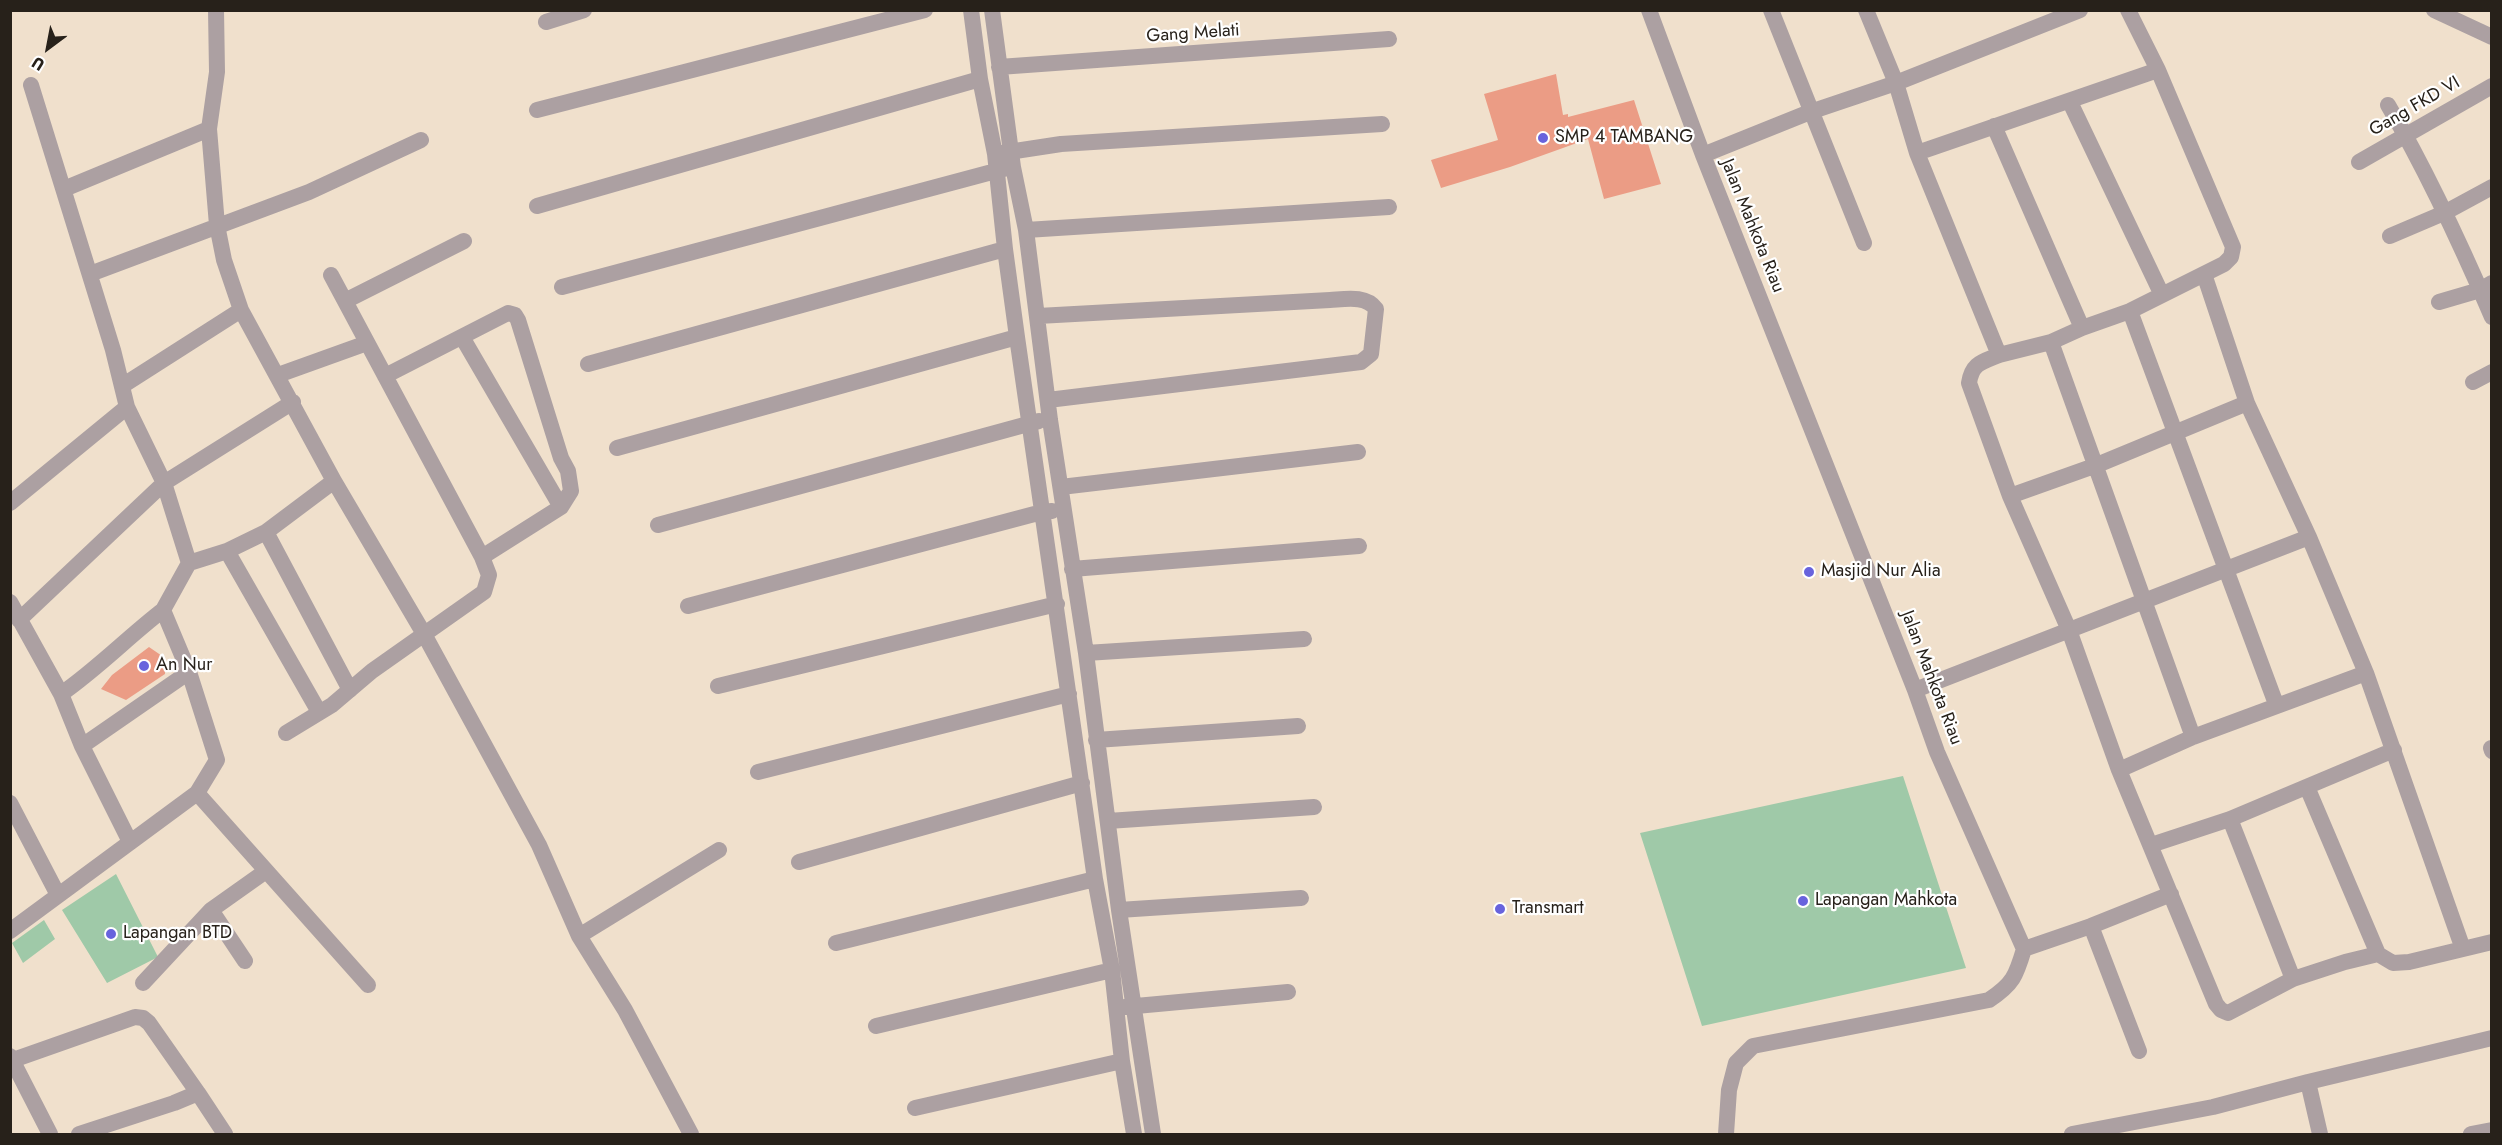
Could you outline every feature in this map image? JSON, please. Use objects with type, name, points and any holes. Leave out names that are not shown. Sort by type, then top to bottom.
[{"type":"street","points":[[216,10],[217,72],[209,129],[217,225],[224,260],[241,310],[334,481],[424,634],[539,845],[579,936],[625,1010],[691,1134]]},
{"type":"street","points":[[546,22],[584,10]]},
{"type":"street","points":[[537,110],[925,10]]},
{"type":"street","points":[[971,10],[980,79],[1026,230],[1050,420],[1086,653],[1108,821],[1116,920],[1135,1005],[1153,1134]]},
{"type":"street","points":[[992,10],[999,67],[1004,161],[1005,249],[1095,879],[1116,920],[1112,970],[1122,1061],[1134,1134]]},
{"type":"street","name":"Jalan Mahkota Riau","points":[[1649,10],[1703,154],[1915,690],[1937,752],[2024,949]]},
{"type":"street","points":[[1771,10],[1864,243]]},
{"type":"street","points":[[1866,10],[1896,83],[1917,153],[1999,355]]},
{"type":"street","points":[[1703,154],[1810,112],[1896,83],[2080,10]]},
{"type":"street","points":[[2128,10],[2158,70],[2233,247],[2230,257],[2224,264],[2130,311],[2051,342],[1999,355],[1978,364],[1971,372],[1969,383],[2010,496],[2069,630],[2119,770],[2221,1010],[2228,1013],[2293,979],[2378,954]]},
{"type":"street","points":[[2434,10],[2492,37]]},
{"type":"street","name":"Gang Melati","points":[[999,67],[1389,39]]},
{"type":"street","points":[[1917,153],[2158,70]]},
{"type":"street","points":[[537,206],[980,79]]},
{"type":"street","points":[[31,85],[90,274],[127,408],[164,483],[189,563]]},
{"type":"street","name":"Gang FKD VI","points":[[2359,162],[2492,86]]},
{"type":"street","points":[[2070,102],[2162,295]]},
{"type":"street","points":[[2388,105],[2406,135],[2444,213],[2486,287],[2492,317]]},
{"type":"street","points":[[562,287],[1061,144],[1382,124]]},
{"type":"street","points":[[1994,126],[2082,328]]},
{"type":"street","points":[[64,189],[209,129]]},
{"type":"street","points":[[90,274],[309,192],[421,140]]},
{"type":"street","points":[[2390,236],[2444,213],[2492,187]]},
{"type":"street","points":[[1026,230],[1389,207]]},
{"type":"street","points":[[345,301],[464,242]]},
{"type":"street","points":[[588,364],[1005,249]]},
{"type":"street","points":[[2204,274],[2247,404],[2309,537],[2366,673],[2463,949]]},
{"type":"street","points":[[286,733],[332,705],[372,671],[484,592],[489,575],[482,557],[331,275]]},
{"type":"street","points":[[2439,302],[2486,287]]},
{"type":"street","points":[[1038,315],[1359,299],[1372,304],[1376,309],[1371,354],[1361,362],[1048,400]]},
{"type":"street","points":[[122,386],[241,310]]},
{"type":"street","points":[[2130,311],[2276,704]]},
{"type":"street","points":[[385,376],[508,313],[514,315],[518,320],[572,485],[561,507],[482,557]]},
{"type":"street","points":[[617,448],[1017,337]]},
{"type":"street","points":[[462,338],[561,507]]},
{"type":"street","points":[[2051,342],[2193,737]]},
{"type":"street","points":[[278,375],[367,343]]},
{"type":"street","points":[[2473,382],[2492,372]]},
{"type":"street","points":[[19,620],[164,483],[293,402]]},
{"type":"street","points":[[2010,496],[2097,465],[2247,404]]},
{"type":"street","points":[[10,503],[127,408]]},
{"type":"street","points":[[658,525],[1029,422],[1050,420]]},
{"type":"street","points":[[1061,487],[1358,452]]},
{"type":"street","points":[[62,694],[87,676],[125,639],[163,610],[189,563],[227,551],[266,532],[334,481]]},
{"type":"street","points":[[688,606],[1042,512],[1064,511]]},
{"type":"street","points":[[266,532],[350,690]]},
{"type":"street","points":[[1915,690],[2309,537]]},
{"type":"street","points":[[1072,569],[1359,546]]},
{"type":"street","points":[[227,551],[319,712]]},
{"type":"street","points":[[10,602],[62,694],[82,746],[130,842]]},
{"type":"street","points":[[718,686],[1057,604]]},
{"type":"street","points":[[10,931],[197,793],[217,760],[189,672],[163,610]]},
{"type":"street","points":[[1086,653],[1304,639]]},
{"type":"street","points":[[82,746],[189,672]]},
{"type":"street","points":[[2119,770],[2276,704],[2366,673]]},
{"type":"street","points":[[758,772],[1069,694]]},
{"type":"street","points":[[1096,740],[1298,726]]},
{"type":"street","points":[[2151,845],[2230,819],[2394,750]]},
{"type":"street","points":[[799,862],[1082,783]]},
{"type":"street","points":[[2307,787],[2378,954],[2393,963],[2409,962],[2492,942]]},
{"type":"street","points":[[197,793],[368,985]]},
{"type":"street","points":[[10,803],[58,895]]},
{"type":"street","points":[[1108,821],[1314,807]]},
{"type":"street","points":[[2230,819],[2293,979]]},
{"type":"street","points":[[579,936],[719,850]]},
{"type":"street","points":[[143,983],[212,910],[266,871]]},
{"type":"street","points":[[836,943],[1095,879]]},
{"type":"street","points":[[1726,1134],[1729,1090],[1736,1063],[1753,1046],[1989,1000],[2008,988],[2019,968],[2024,949],[2091,926],[2171,894]]},
{"type":"street","points":[[1116,920],[1301,898]]},
{"type":"street","points":[[212,910],[245,961]]},
{"type":"street","points":[[2091,926],[2139,1051]]},
{"type":"street","points":[[876,1026],[1112,970]]},
{"type":"street","points":[[1117,1008],[1288,992]]},
{"type":"street","points":[[50,1134],[12,1058],[135,1017],[143,1018],[149,1023],[225,1134]]},
{"type":"street","points":[[2072,1134],[2213,1107],[2492,1038]]},
{"type":"street","points":[[915,1108],[1122,1061]]},
{"type":"street","points":[[2308,1082],[2320,1134]]},
{"type":"street","points":[[79,1134],[198,1093]]},
{"type":"street","points":[[2471,1134],[2492,1130]]},
{"type":"green space","name":"Lapangan Mahkota","points":[[1903,776],[1966,968],[1702,1026],[1640,833]]},
{"type":"green space","name":"Lapangan BTD","points":[[116,874],[158,957],[107,983],[62,910]]},
{"type":"green space","points":[[44,920],[55,939],[23,963],[12,943]]},
{"type":"building","points":[[1556,74],[1563,115],[1568,114],[1568,117],[1634,100],[1661,184],[1604,199],[1588,139],[1510,167],[1441,188],[1431,160],[1498,140],[1484,94]]},
{"type":"building","name":"An Nur","points":[[149,647],[165,658],[165,674],[126,700],[101,689],[112,675]]},
{"type":"place","name":"SMP 4 TAMBANG","points":[[1543,138]]},
{"type":"place","name":"Masjid Nur Alia","points":[[1809,572]]},
{"type":"place","name":"An Nur","points":[[144,666]]},
{"type":"place","name":"Lapangan Mahkota","points":[[1803,901]]},
{"type":"place","name":"Transmart","points":[[1500,909]]},
{"type":"place","name":"Lapangan BTD","points":[[111,934]]}]
